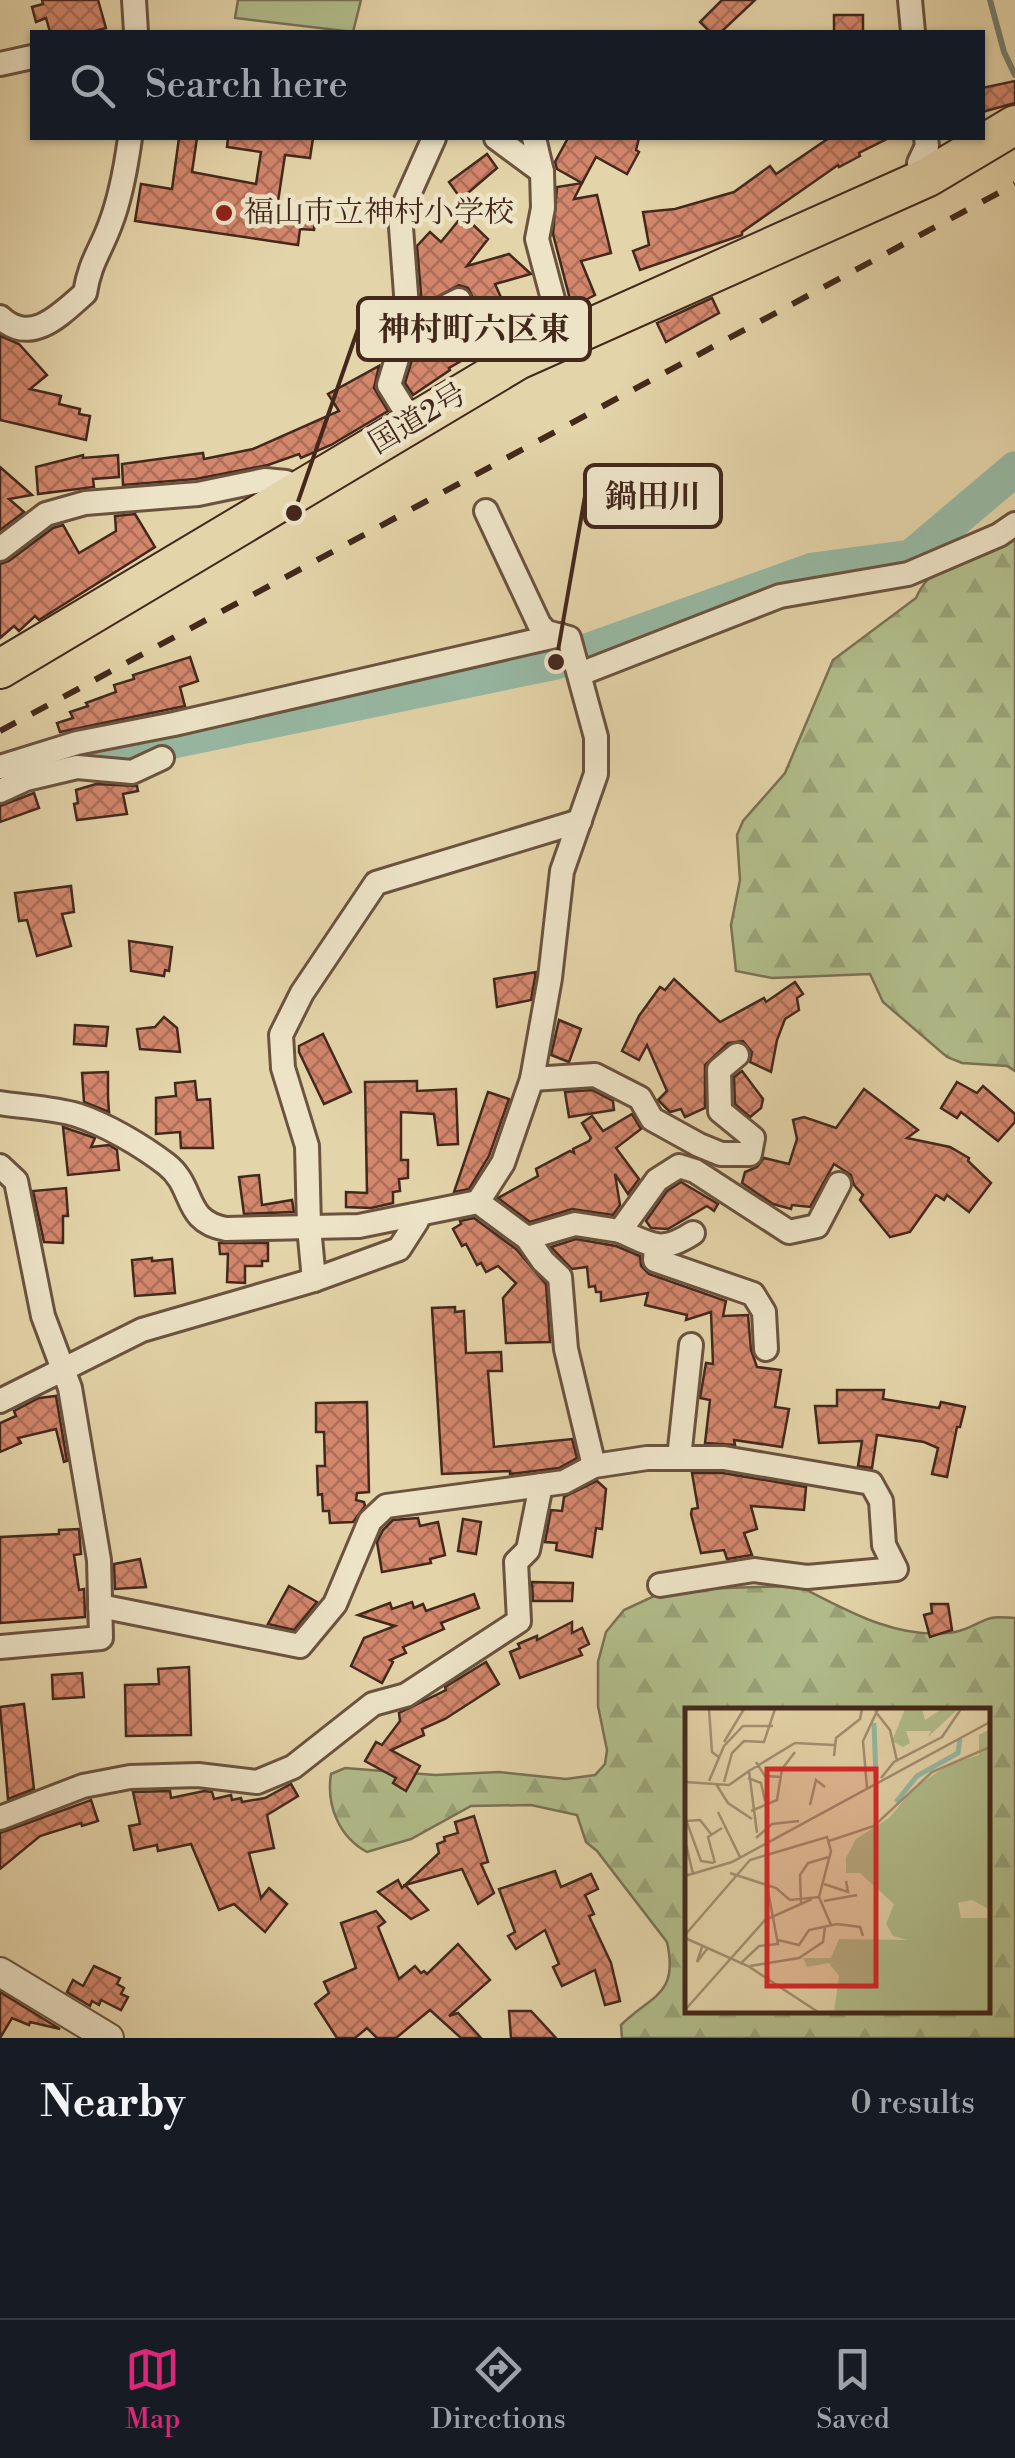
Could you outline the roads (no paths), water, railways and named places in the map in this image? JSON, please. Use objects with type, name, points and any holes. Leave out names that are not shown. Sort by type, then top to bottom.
[{"type":"highway","name":"国道2号","points":[[0,669],[518,360],[928,176],[1015,126]]},
{"type":"street","points":[[134,0],[136,30]]},
{"type":"street","points":[[910,0],[913,30]]},
{"type":"street","points":[[0,64],[30,56]]},
{"type":"street","points":[[0,317],[11,326],[35,329],[50,324],[85,293],[89,266],[110,226],[130,140]]},
{"type":"street","points":[[412,422],[389,386],[408,321],[400,214],[433,140]]},
{"type":"street","points":[[499,140],[542,172]]},
{"type":"street","points":[[534,140],[542,172],[537,239],[563,337]]},
{"type":"street","points":[[926,140],[919,162],[928,176]]},
{"type":"street","points":[[402,342],[439,310],[459,300]]},
{"type":"street","points":[[0,549],[46,514],[85,503],[198,494],[264,480],[286,482],[296,493]]},
{"type":"street","points":[[486,511],[538,624],[546,632],[564,637]]},
{"type":"street","points":[[579,672],[780,596],[908,574],[999,535],[1015,524]]},
{"type":"street","points":[[0,1103],[77,1115],[126,1139],[170,1167],[207,1226],[359,1226],[478,1202],[503,1163],[532,1079],[550,978],[562,871],[596,774],[596,737],[579,672],[564,637]]},
{"type":"street","points":[[0,767],[76,743],[564,637]]},
{"type":"street","points":[[0,791],[26,779],[77,767],[132,772],[162,758]]},
{"type":"street","points":[[314,1280],[308,1227],[307,1146],[283,1068],[281,1036],[302,993],[376,883],[580,822]]},
{"type":"street","points":[[532,1079],[595,1075],[640,1098],[652,1120],[699,1145],[720,1154],[750,1154],[753,1138],[720,1111],[719,1070],[737,1055]]},
{"type":"street","points":[[620,1231],[657,1180],[679,1166],[699,1145]]},
{"type":"street","points":[[0,1166],[16,1181],[43,1316],[70,1388],[96,1541],[101,1638],[0,1648]]},
{"type":"street","points":[[679,1166],[695,1171],[789,1232],[818,1226],[839,1184]]},
{"type":"street","points":[[478,1202],[527,1238],[560,1277],[566,1349],[594,1466]]},
{"type":"street","points":[[0,1401],[142,1330],[314,1280],[399,1249],[417,1222],[414,1215]]},
{"type":"street","points":[[527,1238],[575,1224],[620,1231],[656,1248],[674,1246],[693,1233]]},
{"type":"street","points":[[656,1248],[655,1260],[753,1294],[764,1312],[766,1350]]},
{"type":"street","points":[[679,1458],[692,1345]]},
{"type":"street","points":[[100,1606],[300,1646],[335,1604],[370,1521],[386,1506],[564,1482],[594,1466],[647,1458],[724,1458],[871,1482],[881,1501],[884,1545],[896,1569],[807,1577],[754,1570],[660,1584]]},
{"type":"street","points":[[0,1818],[82,1786],[130,1777],[198,1776],[257,1782],[292,1767],[373,1704],[406,1695],[519,1622],[516,1562],[528,1550],[541,1486]]},
{"type":"street","points":[[0,1972],[110,2038]]},
{"type":"waterway","points":[[990,0],[1004,52],[1015,75]]},
{"type":"waterway","points":[[36,767],[556,662],[813,570],[911,557],[1015,469]]},
{"type":"railway","points":[[0,731],[1015,184]]},
{"type":"place","name":"福山市立神村小学校","points":[[224,213]]},
{"type":"place","name":"神村町六区東","points":[[294,513]]},
{"type":"place","name":"鍋田川","points":[[556,662]]}]
